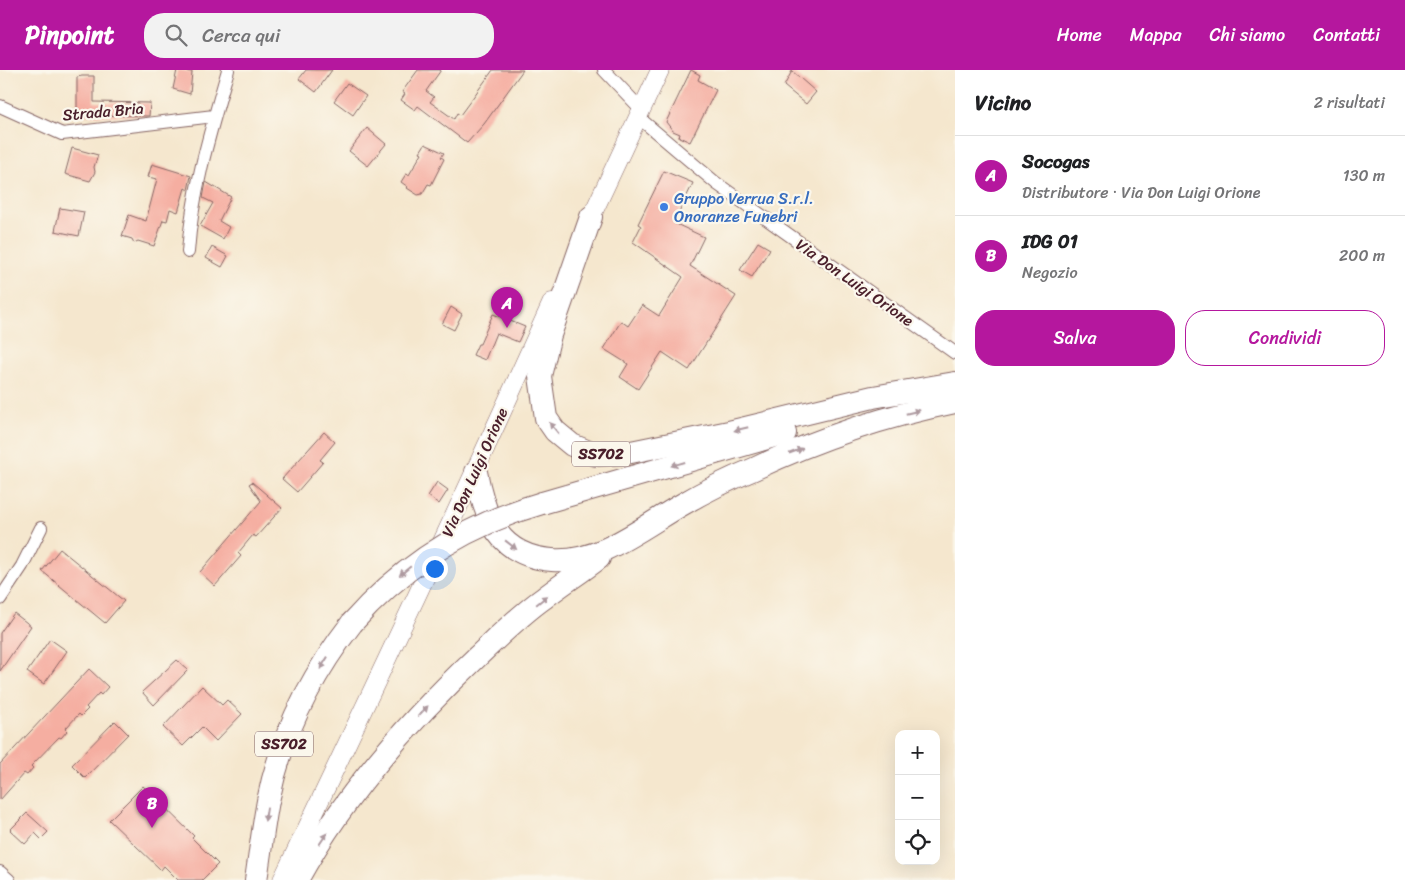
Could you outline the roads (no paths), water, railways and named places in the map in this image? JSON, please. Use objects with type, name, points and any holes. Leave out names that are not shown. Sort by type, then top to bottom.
[{"type":"highway","name":"SS702","points":[[591,216],[550,335],[540,376],[546,418],[555,431],[572,445],[596,454],[626,454],[730,432],[873,408],[955,402]]},
{"type":"highway","name":"SS702","points":[[256,880],[268,801],[288,734],[310,685],[352,623],[404,572],[430,553],[484,523],[542,503],[873,408],[946,385]]},
{"type":"highway","name":"SS702","points":[[476,472],[482,502],[494,530],[513,548],[532,557],[574,560],[611,545],[685,503],[873,408]]},
{"type":"highway","name":"SS702","points":[[297,880],[335,820],[374,766],[414,720],[459,674],[542,599],[643,528]]},
{"type":"main road","name":"Via Don Luigi Orione","points":[[282,880],[476,472],[514,382],[660,70]]},
{"type":"street","points":[[188,252],[190,224],[214,116],[228,70]]},
{"type":"street","points":[[604,70],[640,113]]},
{"type":"street","name":"Strada Bria","points":[[0,106],[62,134],[214,116]]},
{"type":"street","name":"Via Don Luigi Orione","points":[[640,113],[716,183],[955,353]]},
{"type":"street","points":[[0,599],[22,566],[42,528]]},
{"type":"street","points":[[0,872],[9,880]]},
{"type":"place","name":"Gruppo Verrua S.r.l. Onoranze Funebri","points":[[664,207]]},
{"type":"place","name":"Socogas","points":[[507,328]]},
{"type":"place","name":"IDG 01","points":[[152,828]]}]
